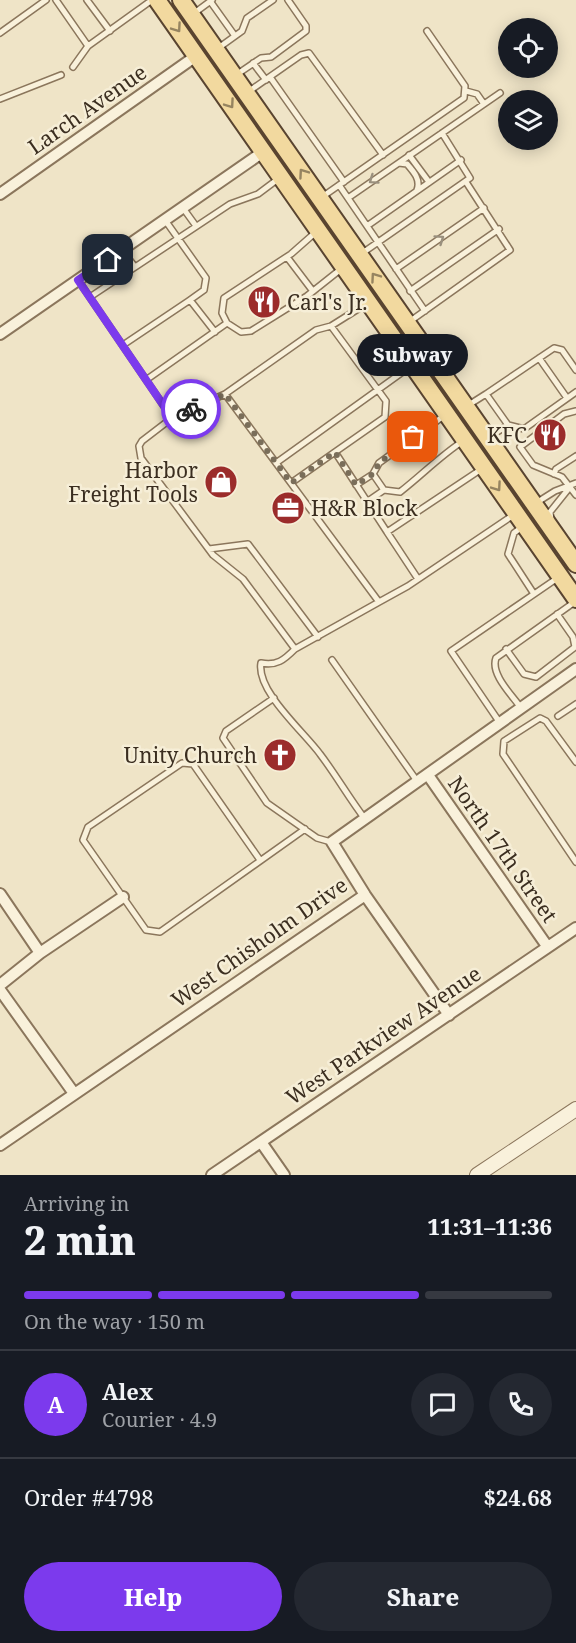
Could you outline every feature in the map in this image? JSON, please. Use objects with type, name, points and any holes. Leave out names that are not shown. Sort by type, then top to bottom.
[{"type":"main road","points":[[157,0],[576,600]]},
{"type":"main road","points":[[181,0],[576,564]]},
{"type":"main road","points":[[245,125],[261,113]]},
{"type":"main road","points":[[344,267],[360,255]]},
{"type":"street","name":"Larch Avenue","points":[[0,194],[196,56]]},
{"type":"street","points":[[0,334],[263,152]]},
{"type":"street","name":"West Chisholm Drive","points":[[0,1145],[73,1092],[294,946],[364,895],[332,842],[576,669]]},
{"type":"street","name":"North 17th Street","points":[[428,775],[547,946]]},
{"type":"street","points":[[0,894],[40,953]]},
{"type":"street","points":[[364,895],[449,1015]]},
{"type":"street","points":[[0,985],[40,953],[123,897]]},
{"type":"street","name":"West Parkview Avenue","points":[[212,1175],[576,928]]},
{"type":"street","points":[[0,990],[73,1092]]},
{"type":"street","points":[[477,1175],[576,1109]]},
{"type":"street","points":[[261,1142],[284,1175]]},
{"type":"lane","points":[[0,33],[46,0]]},
{"type":"lane","points":[[56,0],[88,46]]},
{"type":"lane","points":[[87,0],[110,31]]},
{"type":"lane","points":[[73,67],[88,46],[152,0]]},
{"type":"lane","points":[[216,49],[242,31],[245,20],[273,0]]},
{"type":"lane","points":[[235,76],[261,57],[271,57],[306,31],[306,26],[288,0]]},
{"type":"lane","points":[[192,15],[211,1],[235,36]]},
{"type":"lane","points":[[426,31],[466,91],[477,94],[484,104]]},
{"type":"lane","points":[[247,93],[301,55],[309,53],[383,155]]},
{"type":"lane","points":[[254,63],[268,78],[425,311]]},
{"type":"lane","points":[[0,99],[61,75]]},
{"type":"lane","points":[[320,198],[464,98],[466,91]]},
{"type":"lane","points":[[348,198],[498,94]]},
{"type":"lane","points":[[360,255],[466,182],[470,174],[442,132]]},
{"type":"lane","points":[[409,155],[429,182]]},
{"type":"lane","points":[[367,226],[461,160]]},
{"type":"lane","points":[[398,163],[407,164],[411,169],[418,181],[417,190]]},
{"type":"lane","points":[[90,297],[230,204],[258,194],[281,177]]},
{"type":"lane","points":[[408,323],[510,250],[509,244],[466,182]]},
{"type":"lane","points":[[183,208],[196,226]]},
{"type":"lane","points":[[396,269],[484,208]]},
{"type":"lane","points":[[123,345],[204,290],[206,278],[165,220]]},
{"type":"lane","points":[[410,291],[499,229]]},
{"type":"lane","points":[[318,230],[287,257],[224,298],[222,313],[227,323],[241,332],[251,331],[307,296],[344,267]]},
{"type":"lane","points":[[122,250],[135,267]]},
{"type":"lane","points":[[287,257],[312,290]]},
{"type":"lane","points":[[78,280],[172,418]]},
{"type":"lane","points":[[190,300],[214,332]]},
{"type":"lane","points":[[295,649],[243,579],[209,549],[140,454],[142,441],[172,418],[225,394],[316,330],[331,326],[369,303]]},
{"type":"lane","points":[[146,380],[227,323]]},
{"type":"lane","points":[[291,483],[386,417],[386,401],[331,326]]},
{"type":"lane","points":[[466,407],[559,347],[576,370]]},
{"type":"lane","points":[[540,358],[567,398]]},
{"type":"lane","points":[[276,463],[412,365]]},
{"type":"lane","points":[[524,429],[576,392]]},
{"type":"lane","points":[[225,394],[307,501],[379,602]]},
{"type":"lane","points":[[486,394],[508,425],[535,434]]},
{"type":"lane","points":[[576,411],[564,414],[521,444],[521,450],[533,465],[562,477],[573,485],[576,495]]},
{"type":"lane","points":[[356,485],[373,474],[379,463],[447,414]]},
{"type":"lane","points":[[488,439],[508,425]]},
{"type":"lane","points":[[368,501],[384,490],[400,492],[430,468],[437,458],[465,440]]},
{"type":"lane","points":[[335,452],[418,579]]},
{"type":"lane","points":[[555,474],[556,469],[576,456]]},
{"type":"lane","points":[[387,532],[484,468]]},
{"type":"lane","points":[[373,474],[384,490]]},
{"type":"lane","points":[[534,504],[555,491],[573,485]]},
{"type":"lane","points":[[551,528],[550,512],[573,485]]},
{"type":"lane","points":[[365,819],[319,752],[274,698],[261,676],[261,663],[272,665],[282,661],[295,649],[520,520]]},
{"type":"lane","points":[[520,520],[508,554],[534,594]]},
{"type":"lane","points":[[209,549],[248,544],[318,637]]},
{"type":"lane","points":[[500,723],[451,651],[560,576]]},
{"type":"lane","points":[[521,708],[495,668],[496,658],[576,600]]},
{"type":"lane","points":[[506,649],[524,674],[536,677],[575,647],[573,637],[557,614]]},
{"type":"lane","points":[[332,660],[417,782]]},
{"type":"lane","points":[[274,698],[226,731],[223,738],[267,803],[317,838],[332,842]]},
{"type":"lane","points":[[558,716],[576,704]]},
{"type":"lane","points":[[576,762],[546,721],[540,718],[504,741],[502,747],[503,754],[576,861]]},
{"type":"lane","points":[[260,860],[193,764],[182,763],[88,828],[83,840],[146,930],[159,932],[305,829]]},
{"type":"way so far","points":[[191,409],[225,394],[291,483],[335,452],[356,485],[373,474],[379,463],[413,437]]},
{"type":"place","name":"Carl's Jr.","points":[[264,302]]},
{"type":"place","name":"KFC","points":[[550,435]]},
{"type":"place","name":"Subway","points":[[413,437]]},
{"type":"place","name":"Harbor Freight Tools","points":[[221,482]]},
{"type":"place","name":"H&R Block","points":[[288,508]]},
{"type":"place","name":"Unity Church","points":[[280,755]]},
{"type":"route","points":[[108,260],[78,280],[172,418],[191,409]]}]
